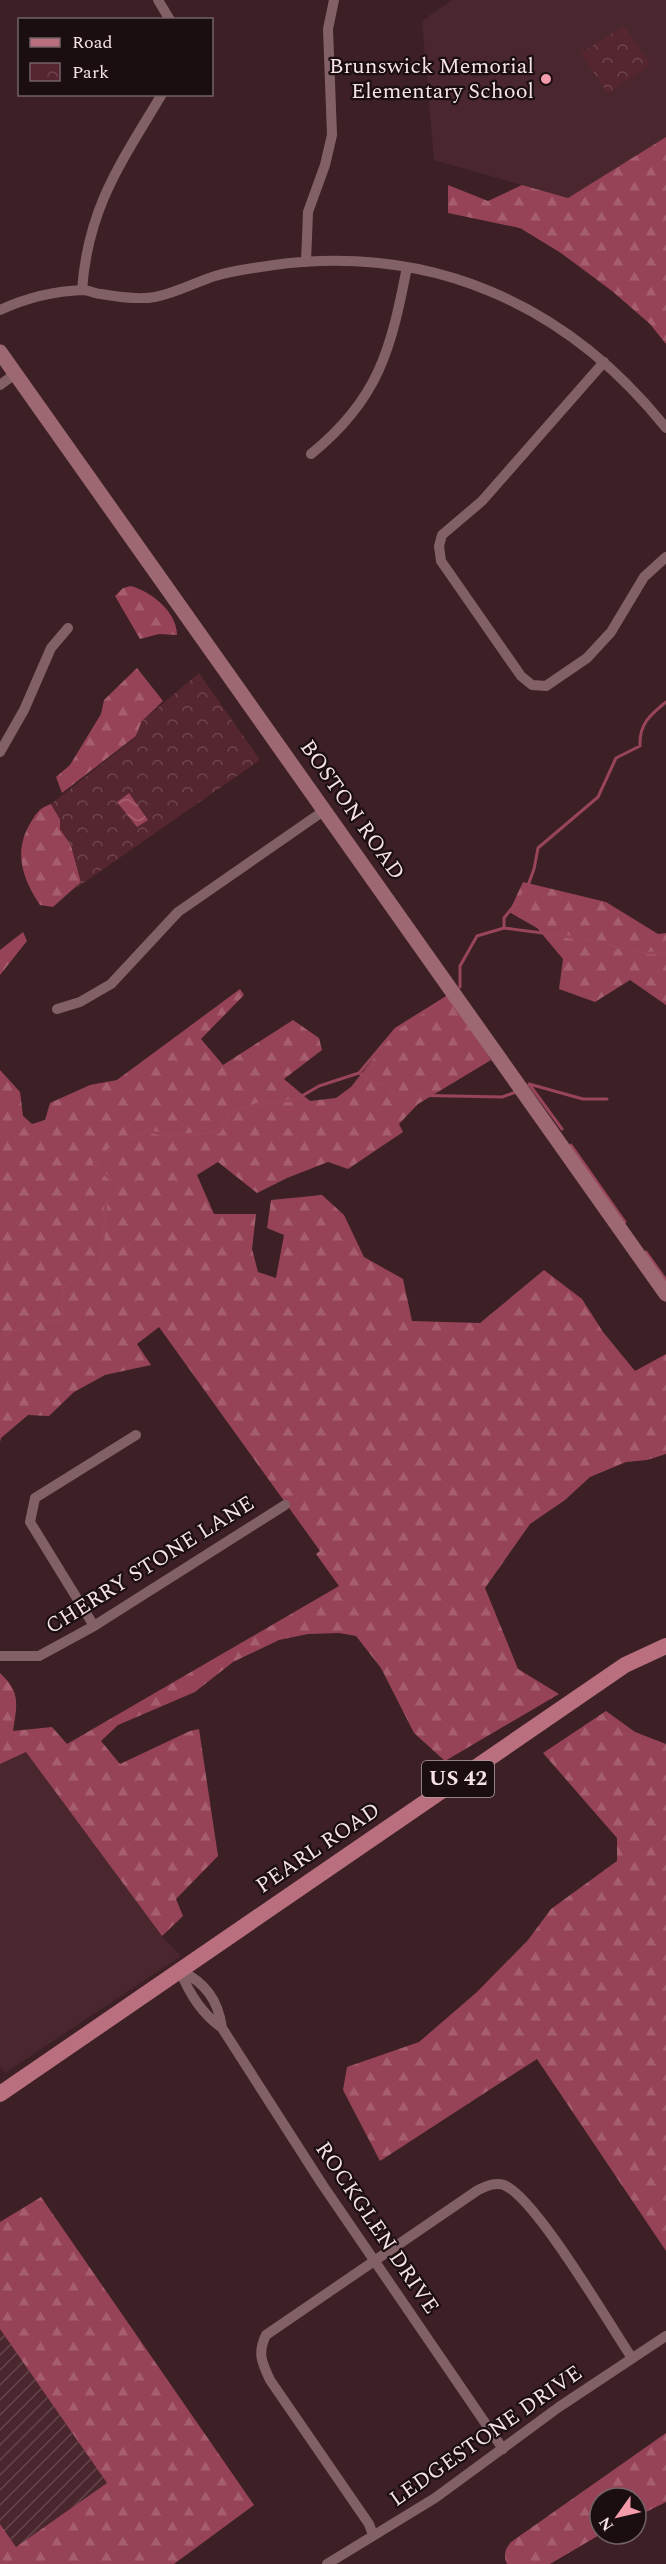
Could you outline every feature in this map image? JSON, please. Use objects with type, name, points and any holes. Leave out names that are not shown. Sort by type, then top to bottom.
[{"type":"main road","name":"PEARL ROAD","points":[[0,2094],[625,1665],[666,1646]]},
{"type":"street","points":[[158,0],[169,18]]},
{"type":"street","points":[[306,261],[308,212],[325,165],[332,135],[328,29],[334,0]]},
{"type":"street","points":[[82,290],[87,245],[99,205],[161,96]]},
{"type":"street","points":[[0,310],[34,297],[82,290],[118,297],[156,297],[217,275],[306,261],[348,260],[407,267],[439,274],[501,296],[552,323],[604,362],[641,398],[666,428]]},
{"type":"street","points":[[311,454],[358,407],[382,366],[396,326],[407,267]]},
{"type":"street","name":"BOSTON ROAD","points":[[0,352],[666,1294]]},
{"type":"street","points":[[604,362],[482,501],[448,528],[439,542],[441,561],[521,676],[532,686],[539,687],[552,683],[600,645],[616,624],[644,577],[666,557]]},
{"type":"street","points":[[0,385],[15,374]]},
{"type":"street","points":[[0,752],[24,710],[51,648],[68,627]]},
{"type":"street","points":[[57,1009],[80,1002],[111,984],[178,912],[325,810]]},
{"type":"street","points":[[94,1626],[30,1522],[35,1498],[136,1435]]},
{"type":"street","name":"CHERRY STONE LANE","points":[[0,1656],[39,1656],[94,1626],[285,1505]]},
{"type":"street","name":"ROCKGLEN DRIVE","points":[[180,1970],[188,1990],[207,2017],[222,2028],[322,2184],[503,2449]]},
{"type":"street","points":[[373,2535],[369,2524],[270,2380],[261,2361],[260,2348],[266,2335],[375,2259],[478,2190],[492,2184],[503,2184],[525,2202],[556,2241],[632,2358]]},
{"type":"street","name":"LEDGESTONE DRIVE","points":[[327,2564],[435,2498],[559,2407],[666,2336]]},
{"type":"shaded area","name":"Brunswick Memorial Elementary School","points":[[452,0],[666,0],[666,137],[568,198],[434,160],[422,21]]},
{"type":"shaded area","points":[[26,1752],[162,1936],[181,1956],[5,2073],[0,2066],[0,1764]]},
{"type":"shaded area","points":[[0,2329],[107,2483],[16,2547],[0,2524]]},
{"type":"green space","points":[[624,26],[651,65],[610,92],[606,91],[581,53]]},
{"type":"green space","points":[[666,137],[666,344],[650,324],[612,291],[561,253],[520,228],[448,213],[448,185],[488,201],[522,185],[568,198]]},
{"type":"green space","points":[[131,586],[147,593],[162,604],[173,618],[177,635],[159,634],[140,639],[115,596],[123,588]]},
{"type":"green space","points":[[137,668],[163,701],[142,721],[136,736],[62,793],[56,777],[70,765],[101,714],[104,700]]},
{"type":"green space","points":[[199,673],[260,760],[72,891],[81,882],[71,845],[60,829],[60,819],[51,804],[136,737],[142,721]]},
{"type":"green space","points":[[51,804],[60,819],[60,829],[71,845],[81,882],[53,907],[40,905],[24,875],[21,854],[25,833],[31,822],[39,811]]},
{"type":"green space","points":[[523,882],[606,902],[658,934],[666,933],[666,1005],[630,980],[595,1002],[559,989],[563,959],[537,928],[509,912]]},
{"type":"green space","points":[[23,932],[27,941],[0,975],[0,950]]},
{"type":"green space","points":[[240,989],[244,995],[201,1039],[223,1065],[293,1020],[319,1038],[322,1050],[284,1079],[310,1101],[336,1098],[351,1087],[396,1029],[449,996],[491,1060],[418,1104],[399,1124],[403,1132],[348,1169],[328,1162],[257,1193],[218,1162],[197,1175],[214,1214],[256,1214],[252,1249],[258,1272],[276,1278],[284,1235],[267,1228],[271,1200],[322,1195],[344,1215],[364,1257],[403,1279],[412,1321],[480,1323],[544,1270],[582,1299],[603,1332],[635,1371],[666,1354],[666,1454],[647,1460],[626,1462],[590,1477],[565,1500],[530,1524],[485,1588],[518,1669],[559,1694],[445,1761],[414,1733],[381,1668],[356,1636],[339,1633],[308,1634],[279,1640],[233,1662],[195,1692],[118,1725],[101,1741],[120,1764],[190,1731],[199,1729],[218,1856],[176,1899],[183,1916],[162,1936],[26,1752],[0,1764],[0,1673],[11,1686],[16,1699],[13,1731],[52,1727],[67,1744],[339,1586],[316,1554],[320,1551],[159,1327],[137,1344],[151,1365],[105,1375],[74,1392],[49,1416],[28,1415],[1,1438],[0,1442],[0,1070],[20,1092],[23,1116],[32,1124],[45,1120],[50,1103],[90,1085],[117,1080]]},
{"type":"green space","points":[[606,1711],[635,1732],[666,1744],[666,2251],[537,2059],[380,2161],[343,2090],[347,2067],[419,2042],[477,1992],[528,1940],[551,1909],[617,1861],[617,1838],[543,1753]]},
{"type":"green space","points":[[41,2197],[254,2505],[174,2564],[0,2564],[0,2524],[16,2547],[107,2483],[0,2329],[0,2222]]},
{"type":"green space","points":[[666,2433],[666,2502],[648,2511],[648,2486],[591,2486]]},
{"type":"green space","points":[[588,2488],[588,2542],[550,2564],[507,2564],[505,2552],[511,2542]]},
{"type":"water","points":[[129,793],[148,820],[137,827],[117,802]]},
{"type":"waterway","points":[[504,928],[504,918],[526,891],[538,848],[598,797],[616,758],[640,746],[644,726],[655,711],[666,702]]},
{"type":"waterway","points":[[460,987],[460,966],[477,936],[504,928],[565,936],[646,953],[666,953]]},
{"type":"waterway","points":[[0,1337],[38,1321],[62,1321],[63,1287],[101,1264],[106,1202],[120,1188],[94,1164],[120,1140],[148,1131],[169,1136],[219,1132],[231,1112],[259,1104],[295,1100],[319,1086],[359,1073],[396,1029],[449,996]]},
{"type":"waterway","points":[[359,1073],[379,1085],[388,1085],[392,1093],[401,1095],[502,1097],[516,1092]]},
{"type":"waterway","points":[[529,1084],[583,1099],[607,1099]]},
{"type":"waterway","points":[[529,1084],[562,1129]]},
{"type":"waterway","points":[[571,1145],[625,1222]]},
{"type":"waterway","points":[[646,1252],[666,1280]]},
{"type":"place","name":"Brunswick Memorial Elementary School","points":[[546,79]]}]
